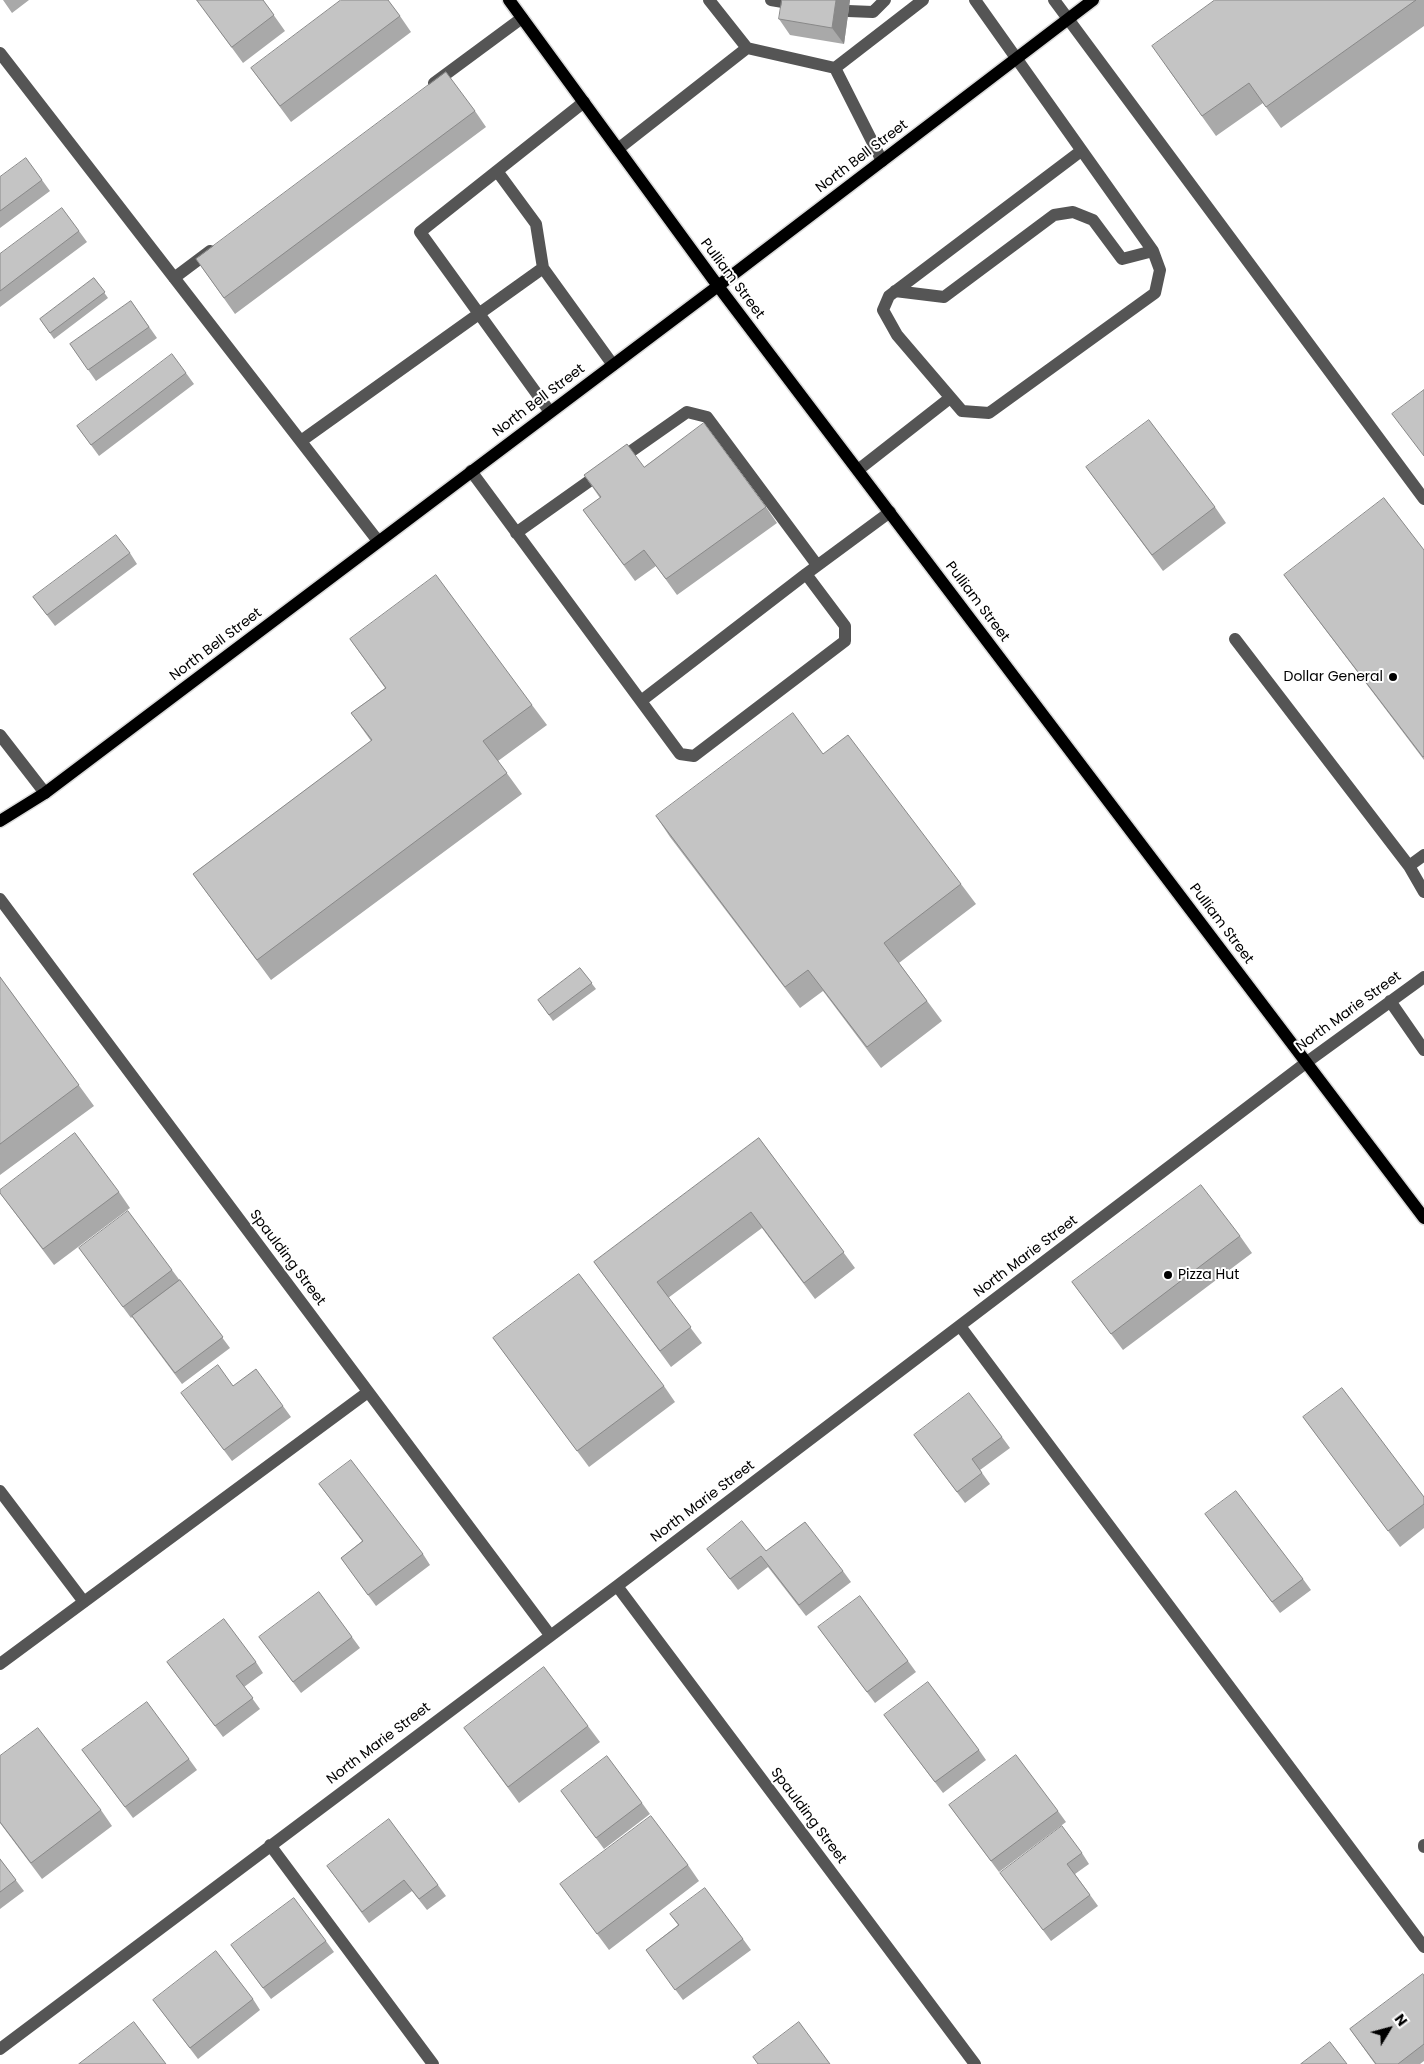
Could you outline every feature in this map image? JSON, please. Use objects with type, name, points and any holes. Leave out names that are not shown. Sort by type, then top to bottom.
[{"type":"main road","name":"Pulliam Street","points":[[509,0],[718,286],[1424,1218]]},
{"type":"main road","name":"North Bell Street","points":[[0,821],[45,793],[718,286],[1093,0]]},
{"type":"street","points":[[709,0],[747,48],[835,68]]},
{"type":"street","points":[[771,0],[795,4]]},
{"type":"street","points":[[848,11],[873,12],[885,0]]},
{"type":"street","points":[[835,68],[923,0]]},
{"type":"street","points":[[975,0],[1153,250],[1160,270],[1155,293],[989,413],[962,411],[896,334],[883,310],[889,296],[1081,151]]},
{"type":"street","points":[[1054,0],[1424,499]]},
{"type":"street","points":[[427,88],[522,18]]},
{"type":"street","points":[[618,149],[747,48]]},
{"type":"street","points":[[0,54],[378,541]]},
{"type":"street","points":[[835,68],[882,161]]},
{"type":"street","points":[[550,412],[420,232],[584,102]]},
{"type":"street","points":[[497,171],[536,224],[543,268],[613,364]]},
{"type":"street","points":[[895,291],[944,297],[1054,215],[1073,212],[1093,220],[1122,259],[1153,250]]},
{"type":"street","points":[[174,278],[222,242]]},
{"type":"street","points":[[301,441],[543,268]]},
{"type":"street","points":[[858,470],[950,398]]},
{"type":"street","points":[[516,533],[687,412],[707,417],[817,565]]},
{"type":"street","points":[[472,471],[680,754],[694,756],[845,641],[845,626],[806,574]]},
{"type":"street","points":[[641,701],[817,565],[890,512]]},
{"type":"street","points":[[1235,639],[1409,866],[1424,892]]},
{"type":"street","points":[[0,734],[45,793]]},
{"type":"street","points":[[1409,866],[1424,855]]},
{"type":"street","name":"Spaulding Street","points":[[0,899],[550,1635]]},
{"type":"street","name":"North Marie Street","points":[[0,2049],[617,1586],[1307,1062],[1424,977]]},
{"type":"street","points":[[1390,1001],[1424,1050]]},
{"type":"street","points":[[960,1326],[1424,1947]]},
{"type":"street","points":[[0,1664],[368,1392]]},
{"type":"street","points":[[0,1491],[84,1602]]},
{"type":"street","name":"Spaulding Street","points":[[617,1586],[975,2064]]},
{"type":"street","points":[[270,1845],[433,2064]]},
{"type":"building","points":[[197,0],[263,0],[274,15],[232,47]]},
{"type":"building","points":[[341,0],[388,0],[400,16],[280,106],[251,68]]},
{"type":"building","points":[[782,0],[836,0],[832,28],[779,19]]},
{"type":"building","points":[[1215,0],[1416,0],[1266,107],[1249,83],[1202,116],[1152,46]]},
{"type":"building","points":[[446,72],[475,111],[224,298],[196,259]]},
{"type":"building","points":[[26,158],[42,180],[0,211],[0,177]]},
{"type":"building","points":[[62,208],[79,231],[0,291],[0,254]]},
{"type":"building","points":[[94,278],[105,292],[50,333],[40,319]]},
{"type":"building","points":[[131,301],[149,327],[88,370],[70,344]]},
{"type":"building","points":[[172,354],[186,373],[91,445],[77,426]]},
{"type":"building","points":[[1424,390],[1424,456],[1392,414]]},
{"type":"building","points":[[1149,420],[1215,507],[1152,555],[1086,467]]},
{"type":"building","points":[[704,423],[766,507],[666,579],[644,550],[624,565],[583,510],[601,497],[584,475],[627,444],[644,467]]},
{"type":"building","name":"Dollar General","points":[[1384,498],[1424,550],[1423,757],[1284,575]]},
{"type":"building","points":[[116,535],[130,553],[47,615],[33,597]]},
{"type":"building","points":[[436,575],[532,705],[483,741],[507,773],[257,960],[193,874],[372,740],[351,713],[386,688],[350,639]]},
{"type":"building","points":[[793,713],[823,754],[848,735],[961,884],[884,943],[927,1001],[867,1047],[808,970],[785,987],[656,816]]},
{"type":"building","points":[[580,968],[592,983],[549,1015],[538,1000]]},
{"type":"building","points":[[0,977],[79,1085],[0,1144]]},
{"type":"building","points":[[75,1133],[119,1192],[43,1249],[0,1193],[0,1190]]},
{"type":"building","points":[[759,1138],[844,1252],[804,1283],[751,1212],[657,1282],[691,1327],[660,1351],[594,1262]]},
{"type":"building","name":"Pizza Hut","points":[[1201,1185],[1240,1236],[1111,1334],[1072,1282]]},
{"type":"building","points":[[128,1211],[172,1270],[123,1307],[79,1248]]},
{"type":"building","points":[[579,1274],[664,1386],[577,1451],[493,1338]]},
{"type":"building","points":[[180,1280],[223,1337],[175,1373],[132,1316]]},
{"type":"building","points":[[218,1365],[233,1386],[256,1369],[283,1406],[224,1450],[181,1393]]},
{"type":"building","points":[[1342,1388],[1424,1497],[1424,1504],[1388,1531],[1303,1417]]},
{"type":"building","points":[[969,1393],[1002,1437],[972,1459],[982,1473],[957,1492],[914,1435]]},
{"type":"building","points":[[351,1460],[423,1554],[368,1595],[341,1558],[363,1541],[319,1484]]},
{"type":"building","points":[[1236,1491],[1303,1579],[1272,1602],[1205,1514]]},
{"type":"building","points":[[742,1521],[766,1551],[805,1522],[843,1571],[799,1605],[761,1556],[730,1579],[707,1549]]},
{"type":"building","points":[[319,1592],[352,1637],[293,1682],[259,1637]]},
{"type":"building","points":[[860,1596],[908,1661],[867,1692],[818,1627]]},
{"type":"building","points":[[224,1619],[256,1662],[236,1676],[253,1698],[215,1726],[167,1662]]},
{"type":"building","points":[[544,1667],[588,1726],[508,1787],[464,1728]]},
{"type":"building","points":[[928,1682],[979,1750],[935,1782],[884,1715]]},
{"type":"building","points":[[147,1702],[189,1759],[125,1807],[82,1750]]},
{"type":"building","points":[[38,1728],[101,1810],[31,1863],[0,1822],[0,1756]]},
{"type":"building","points":[[1016,1755],[1058,1811],[991,1861],[949,1805]]},
{"type":"building","points":[[607,1756],[642,1803],[596,1838],[561,1791]]},
{"type":"building","points":[[651,1816],[688,1865],[597,1934],[560,1884]]},
{"type":"building","points":[[389,1819],[438,1885],[419,1899],[404,1880],[362,1912],[327,1866]]},
{"type":"building","points":[[1062,1826],[1082,1853],[1067,1864],[1090,1895],[1043,1930],[1000,1873]]},
{"type":"building","points":[[0,1859],[16,1880],[0,1892]]},
{"type":"building","points":[[705,1888],[743,1939],[675,1990],[646,1950],[679,1925],[670,1914]]},
{"type":"building","points":[[294,1898],[326,1941],[263,1988],[231,1945]]},
{"type":"building","points":[[216,1951],[253,1999],[190,2048],[153,2000]]},
{"type":"building","points":[[1423,1974],[1424,2044],[1398,2064],[1376,2064],[1350,2029]]},
{"type":"building","points":[[134,2022],[166,2064],[79,2064]]},
{"type":"building","points":[[799,2022],[830,2064],[758,2064],[753,2057]]},
{"type":"building","points":[[1330,2042],[1347,2064],[1301,2064]]},
{"type":"place","name":"Dollar General","points":[[1393,677]]},
{"type":"place","name":"Pizza Hut","points":[[1168,1275]]}]
